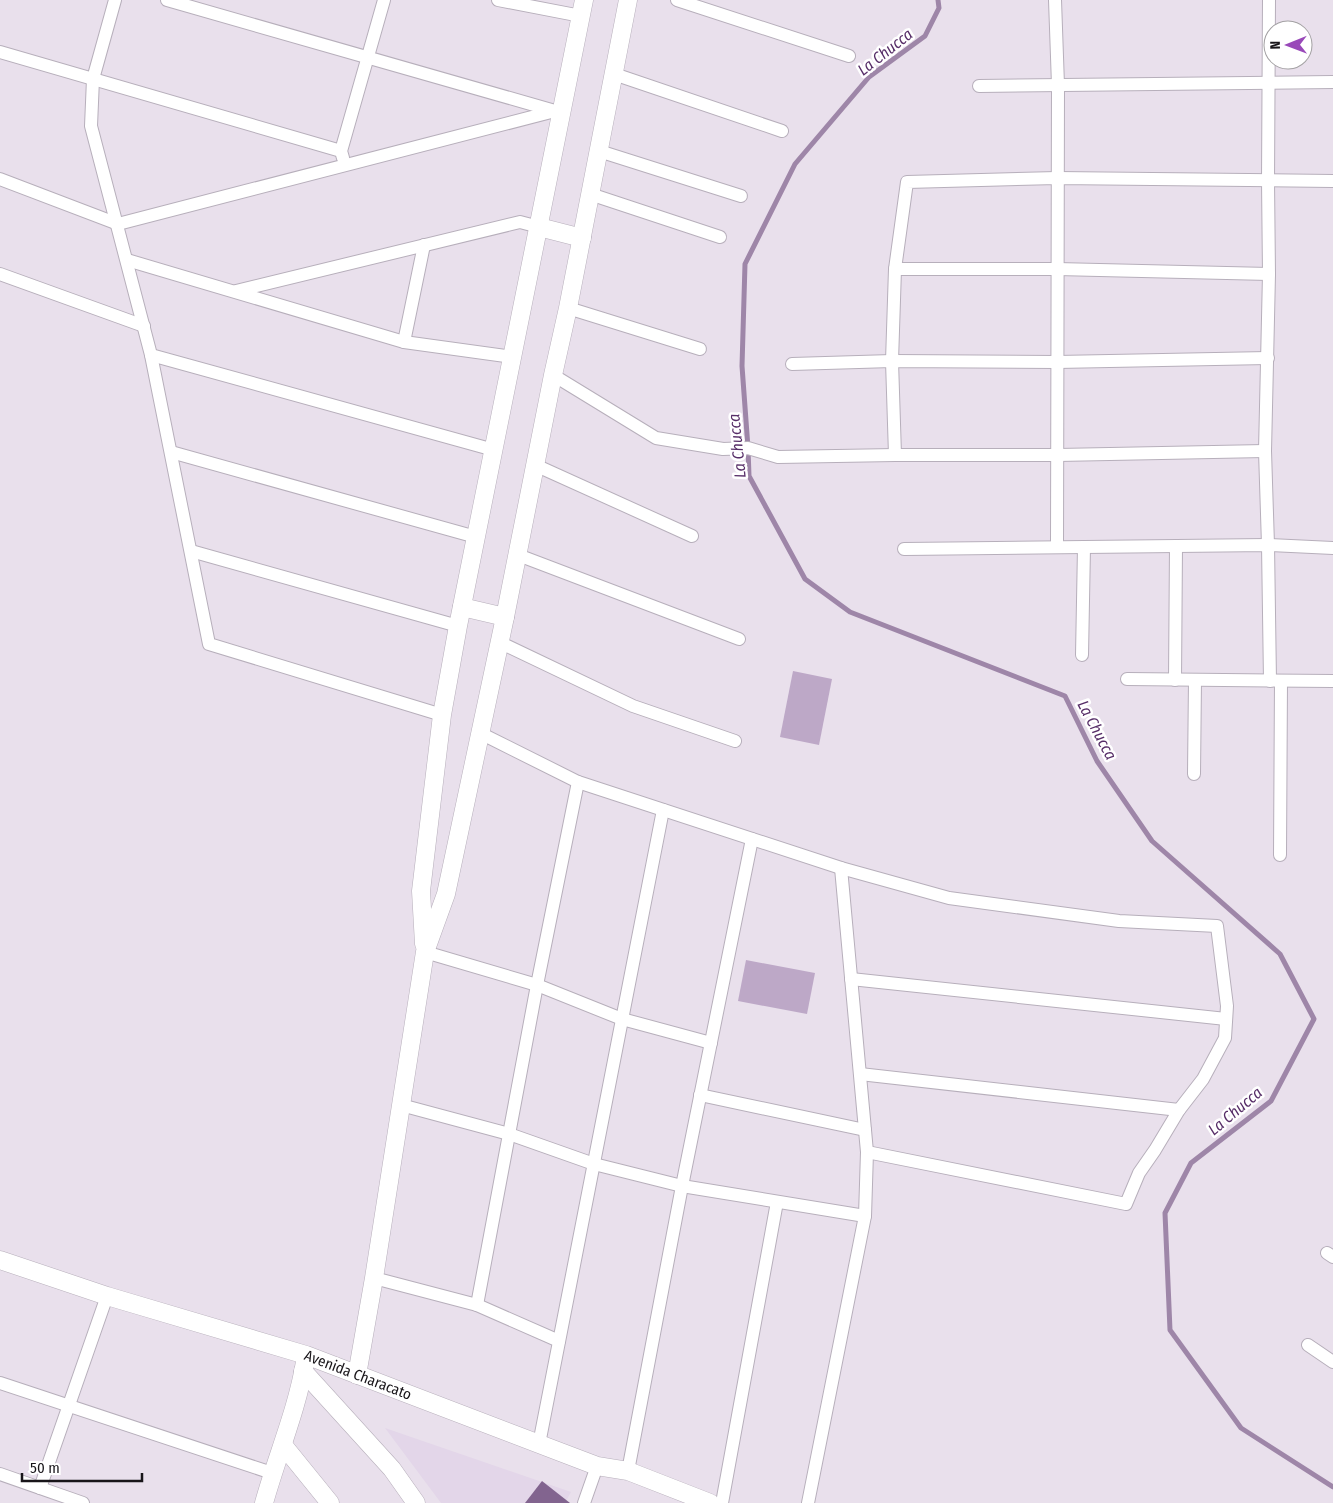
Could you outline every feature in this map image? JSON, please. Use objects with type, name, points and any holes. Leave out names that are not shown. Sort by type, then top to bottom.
[{"type":"street","points":[[116,0],[93,79],[91,126],[152,355],[209,644],[442,714]]},
{"type":"street","points":[[167,0],[558,112]]},
{"type":"street","points":[[345,165],[341,151],[384,0]]},
{"type":"street","points":[[425,952],[421,892],[442,714],[458,626],[539,228],[558,112],[583,8],[498,0]]},
{"type":"street","points":[[357,1375],[425,952],[446,894],[500,642],[628,0]]},
{"type":"street","points":[[677,0],[849,56]]},
{"type":"street","points":[[1055,0],[1058,85],[1058,547]]},
{"type":"street","points":[[1269,0],[1269,274],[1265,451],[1280,855]]},
{"type":"street","points":[[0,52],[341,151]]},
{"type":"street","points":[[614,74],[782,131]]},
{"type":"street","points":[[979,86],[1333,82]]},
{"type":"street","points":[[0,179],[118,224],[558,112]]},
{"type":"street","points":[[598,151],[741,196]]},
{"type":"street","points":[[895,455],[892,361],[895,269],[908,182],[1057,178],[1333,181]]},
{"type":"street","points":[[590,194],[720,237]]},
{"type":"street","points":[[234,291],[520,222],[582,238]]},
{"type":"street","points":[[404,342],[424,244]]},
{"type":"street","points":[[127,260],[404,342],[513,357]]},
{"type":"street","points":[[895,269],[1269,274]]},
{"type":"street","points":[[0,274],[144,326]]},
{"type":"street","points":[[568,308],[700,349]]},
{"type":"street","points":[[152,355],[494,450]]},
{"type":"street","points":[[792,364],[892,361],[1057,362],[1268,358]]},
{"type":"street","points":[[553,376],[656,438],[723,448],[748,448],[778,457],[1265,451]]},
{"type":"street","points":[[171,452],[476,537]]},
{"type":"street","points":[[535,465],[692,536]]},
{"type":"street","points":[[904,549],[1268,545],[1333,548]]},
{"type":"street","points":[[1175,680],[1176,546]]},
{"type":"street","points":[[1082,655],[1084,547]]},
{"type":"street","points":[[191,551],[458,626]]},
{"type":"street","points":[[518,555],[739,639]]},
{"type":"street","points":[[462,608],[505,618]]},
{"type":"street","points":[[500,642],[633,706],[735,741]]},
{"type":"street","points":[[1128,679],[1333,681]]},
{"type":"street","points":[[1194,774],[1195,680]]},
{"type":"street","points":[[480,733],[578,782],[841,868],[949,898],[1119,921],[1218,926],[1227,1006],[1226,1038],[1204,1079],[1179,1110],[1139,1173],[1126,1204],[867,1152]]},
{"type":"street","points":[[478,1305],[537,985],[578,782]]},
{"type":"street","points":[[539,1444],[663,810]]},
{"type":"street","points":[[628,1472],[682,1186],[752,839]]},
{"type":"street","points":[[808,1503],[866,1216],[867,1152],[841,868]]},
{"type":"street","points":[[425,952],[537,985],[622,1019],[711,1043]]},
{"type":"street","points":[[851,979],[1226,1018]]},
{"type":"street","points":[[860,1074],[1179,1110]]},
{"type":"street","points":[[700,1095],[865,1130]]},
{"type":"street","points":[[401,1105],[509,1134],[594,1164],[682,1186],[866,1216]]},
{"type":"street","points":[[722,1503],[777,1202]]},
{"type":"street","name":"Avenida Characato","points":[[0,1260],[305,1363],[357,1375],[597,1466],[628,1472],[710,1503]]},
{"type":"street","points":[[374,1278],[478,1305],[559,1341]]},
{"type":"street","points":[[40,1488],[107,1296]]},
{"type":"street","points":[[1308,1345],[1333,1362]]},
{"type":"street","points":[[264,1503],[272,1472],[283,1445],[305,1363]]},
{"type":"street","points":[[305,1363],[392,1470],[416,1503]]},
{"type":"street","points":[[0,1383],[272,1472]]},
{"type":"street","points":[[283,1445],[330,1503]]},
{"type":"street","points":[[584,1503],[597,1466]]},
{"type":"street","points":[[0,1474],[82,1503]]},
{"type":"shaded area","points":[[793,671],[832,679],[819,745],[780,737]]},
{"type":"shaded area","points":[[746,960],[815,973],[807,1014],[738,1001]]},
{"type":"shaded area","points":[[385,1428],[571,1492],[565,1503],[441,1503]]},
{"type":"building","points":[[542,1481],[570,1503],[525,1503]]},
{"type":"waterway","name":"La Chucca","points":[[938,0],[939,8],[925,36],[869,77],[795,164],[745,264],[742,366],[749,476],[805,579],[850,612],[1065,696],[1097,761],[1152,841],[1280,954],[1314,1019],[1271,1101],[1191,1163],[1165,1213],[1170,1330],[1241,1428],[1333,1487]]}]
